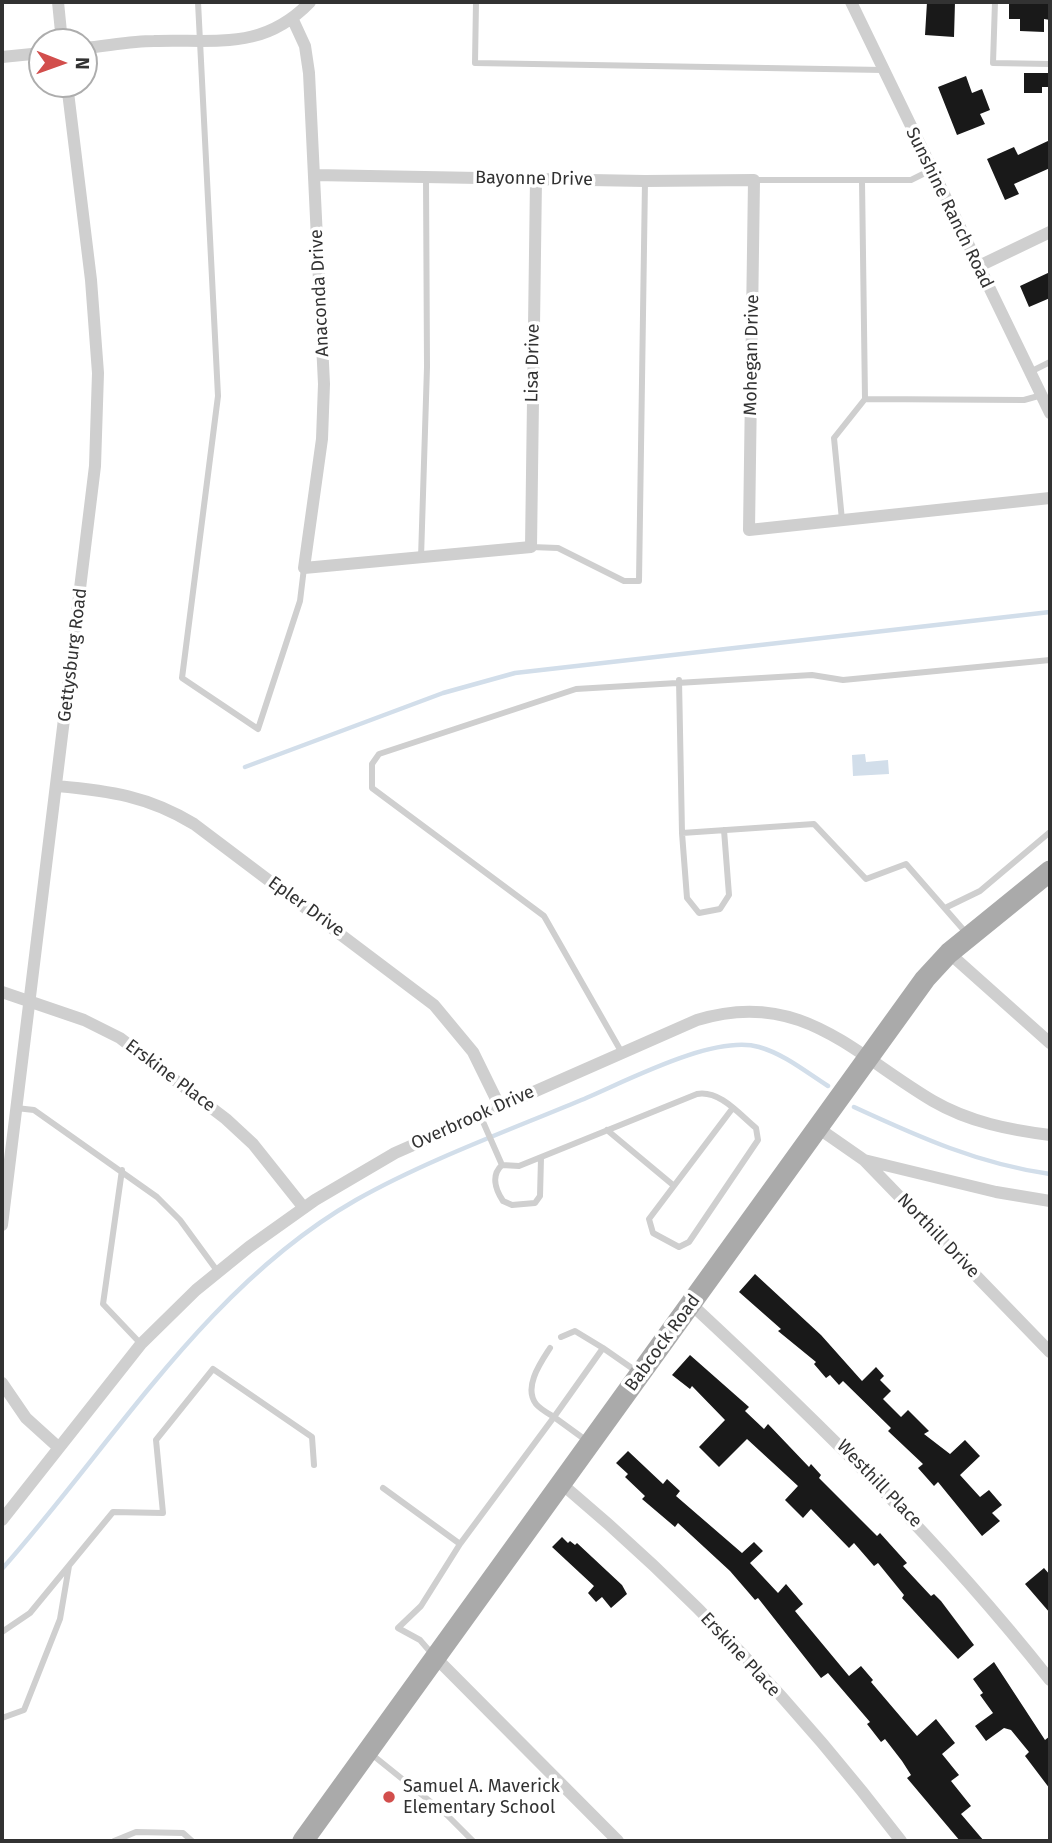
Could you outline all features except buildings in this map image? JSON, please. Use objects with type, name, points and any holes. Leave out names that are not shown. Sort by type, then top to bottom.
[{"type":"main road","name":"Babcock Road","points":[[303,1841],[563,1485],[925,979],[949,953],[1050,872]]},
{"type":"street","points":[[58,2],[61,28]]},
{"type":"street","points":[[98,47],[150,41],[244,40],[267,34],[293,20],[310,2]]},
{"type":"street","name":"Sunshine Ranch Road","points":[[850,2],[1050,413]]},
{"type":"street","name":"Anaconda Drive","points":[[293,20],[305,46],[309,73],[324,384],[322,439],[304,568]]},
{"type":"street","points":[[2,57],[28,54]]},
{"type":"street","name":"Gettysburg Road","points":[[2,1225],[58,786],[95,466],[98,373],[91,280],[69,98]]},
{"type":"street","name":"Bayonne Drive","points":[[314,176],[754,180]]},
{"type":"street","name":"Lisa Drive","points":[[531,547],[536,179]]},
{"type":"street","name":"Mohegan Drive","points":[[754,180],[749,530],[842,522]]},
{"type":"street","points":[[977,267],[1050,232]]},
{"type":"street","points":[[842,522],[1050,498]]},
{"type":"street","points":[[304,568],[531,547]]},
{"type":"street","name":"Epler Drive","points":[[58,786],[137,797],[157,803],[194,824],[435,1005],[473,1052],[500,1107]]},
{"type":"street","points":[[949,953],[1050,1043]]},
{"type":"street","name":"Erskine Place","points":[[2,992],[84,1020],[120,1038],[226,1119],[253,1144],[304,1208]]},
{"type":"street","name":"Overbrook Drive","points":[[2,1520],[141,1344],[218,1272],[304,1208],[395,1153],[714,1015],[763,1011],[791,1016],[817,1026],[935,1102],[978,1122],[1050,1135]]},
{"type":"street","name":"Northill Drive","points":[[818,1128],[864,1160],[1050,1352]]},
{"type":"street","points":[[864,1160],[996,1192],[1050,1201]]},
{"type":"street","name":"Westhill Place","points":[[691,1304],[831,1434],[899,1504],[1050,1680]]},
{"type":"street","points":[[2,1382],[26,1418],[58,1447]]},
{"type":"street","name":"Erskine Place","points":[[563,1485],[643,1552],[743,1655],[901,1841]]},
{"type":"street","points":[[437,1659],[618,1841]]},
{"type":"lane","points":[[198,2],[218,396],[182,678],[258,729],[300,601],[304,568]]},
{"type":"lane","points":[[476,2],[475,63],[883,70]]},
{"type":"lane","points":[[995,2],[993,63],[1050,64]]},
{"type":"lane","points":[[754,180],[911,180],[931,170]]},
{"type":"lane","points":[[421,558],[427,367],[426,177]]},
{"type":"lane","points":[[531,547],[558,548],[624,581],[639,581],[645,181]]},
{"type":"lane","points":[[842,522],[835,438],[865,399],[862,181]]},
{"type":"lane","points":[[1030,372],[1050,362]]},
{"type":"lane","points":[[865,399],[1024,400],[1042,395]]},
{"type":"lane","points":[[622,1053],[544,916],[372,788],[372,764],[379,754],[576,689],[679,680],[812,675],[843,680],[1050,660]]},
{"type":"lane","points":[[679,680],[682,833],[687,898],[699,913],[720,909],[729,895],[724,830]]},
{"type":"lane","points":[[682,833],[814,824],[866,879],[906,864],[969,936]]},
{"type":"lane","points":[[944,908],[980,891],[1050,832]]},
{"type":"lane","points":[[480,1115],[502,1165],[519,1167],[696,1094],[716,1095],[732,1108],[756,1128],[758,1140],[689,1241],[679,1247],[653,1233],[649,1226],[657,1204],[732,1108]]},
{"type":"lane","points":[[16,1108],[34,1110],[158,1197],[180,1220],[218,1272]]},
{"type":"lane","points":[[607,1130],[673,1185]]},
{"type":"lane","points":[[502,1165],[497,1170],[494,1182],[497,1193],[503,1200],[526,1205],[535,1203],[540,1196],[541,1158]]},
{"type":"lane","points":[[122,1170],[103,1304],[141,1344]]},
{"type":"lane","points":[[561,1337],[575,1331],[641,1374]]},
{"type":"lane","points":[[550,1348],[535,1371],[532,1394],[536,1404],[591,1444]]},
{"type":"lane","points":[[437,1659],[420,1640],[398,1628],[421,1606],[460,1544],[603,1348]]},
{"type":"lane","points":[[2,1632],[30,1613],[114,1513],[163,1513],[156,1440],[213,1369],[312,1437],[314,1465]]},
{"type":"lane","points":[[383,1488],[460,1544]]},
{"type":"lane","points":[[2,1718],[24,1710],[60,1619],[69,1564]]},
{"type":"lane","points":[[369,1751],[447,1815],[474,1841]]},
{"type":"lane","points":[[114,1841],[136,1832],[183,1833],[192,1841]]},
{"type":"shaded area","points":[[865,754],[866,762],[888,760],[889,774],[853,776],[852,755]]},
{"type":"waterway","points":[[245,767],[443,693],[515,673],[1050,612]]},
{"type":"waterway","points":[[2,1569],[208,1321],[253,1276],[303,1235],[356,1200],[494,1135],[668,1062],[718,1047],[740,1045],[768,1050],[828,1086]]},
{"type":"waterway","points":[[854,1107],[926,1139],[974,1156],[1050,1174]]},
{"type":"place","name":"Samuel A. Maverick Elementary School","points":[[389,1797]]}]
